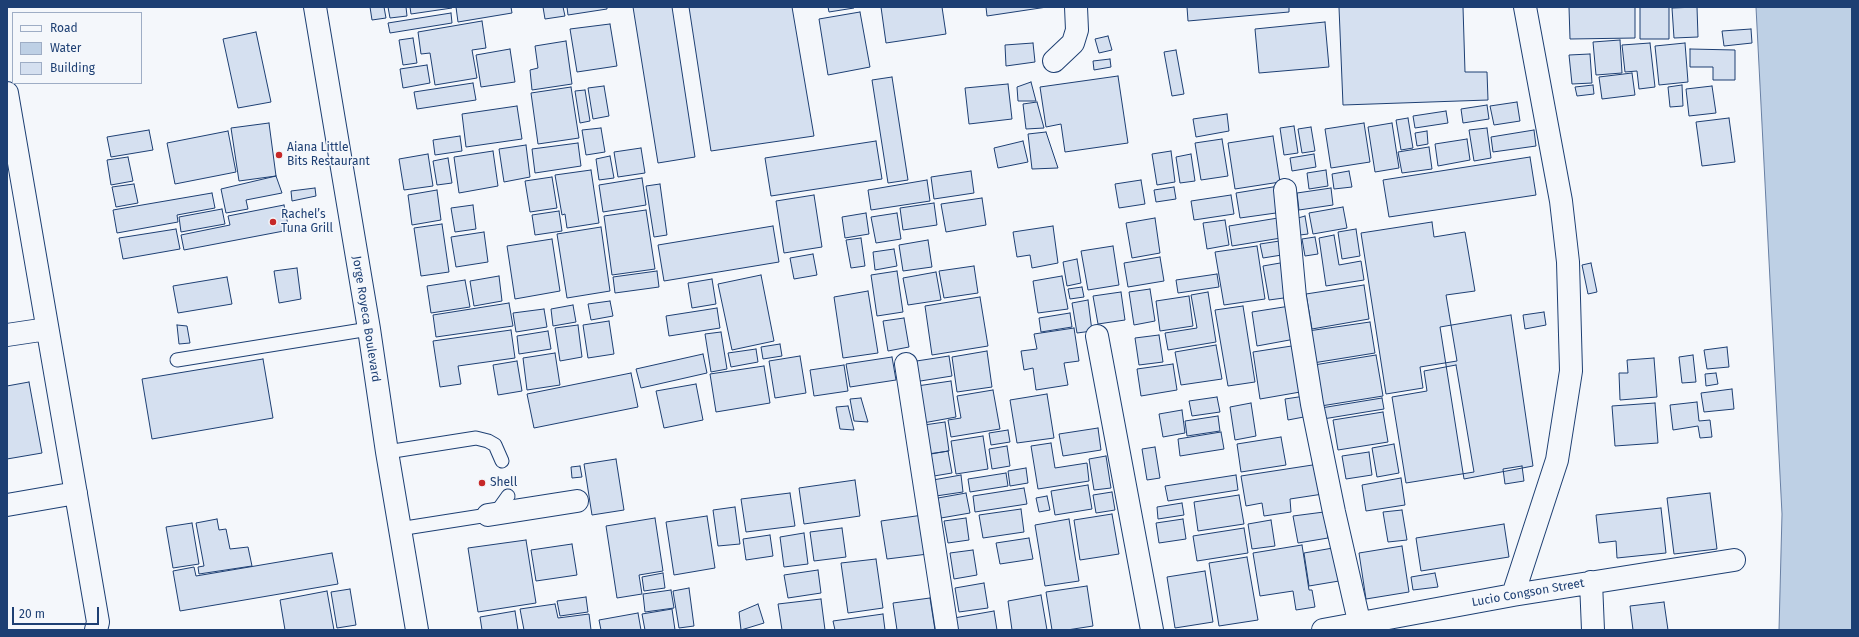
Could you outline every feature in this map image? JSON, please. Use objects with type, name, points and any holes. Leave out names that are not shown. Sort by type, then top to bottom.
[{"type":"street","name":"Jorge Royeca Boulevard","points":[[315,7],[369,329],[399,529],[418,630]]},
{"type":"street","points":[[1054,61],[1073,43],[1077,30],[1076,7]]},
{"type":"street","points":[[1513,595],[1557,460],[1571,371],[1568,262],[1561,201],[1525,7]]},
{"type":"street","points":[[7,93],[13,170],[47,329],[98,622],[96,630]]},
{"type":"street","points":[[1285,190],[1295,297],[1312,404],[1334,512],[1360,627]]},
{"type":"street","points":[[7,335],[47,329]]},
{"type":"street","points":[[1097,336],[1152,630]]},
{"type":"street","points":[[906,364],[947,630]]},
{"type":"street","points":[[7,505],[76,493]]},
{"type":"street","points":[[488,515],[577,501]]},
{"type":"street","name":"Lucio Congson Street","points":[[1323,630],[1360,627],[1513,595],[1734,560]]},
{"type":"street","points":[[1591,582],[1593,630]]},
{"type":"lane","points":[[177,360],[369,329]]},
{"type":"lane","points":[[387,452],[476,438],[488,441],[495,445],[502,461]]},
{"type":"lane","points":[[399,529],[488,515],[498,510],[508,496]]},
{"type":"water","points":[[1756,7],[1852,7],[1852,630],[1779,630],[1782,514]]},
{"type":"building","points":[[370,7],[384,7],[386,18],[372,20]]},
{"type":"building","points":[[388,7],[406,7],[407,16],[390,18]]},
{"type":"building","points":[[410,7],[452,7],[452,8],[411,14]]},
{"type":"building","points":[[456,7],[511,7],[512,13],[458,22]]},
{"type":"building","points":[[543,7],[563,7],[565,16],[545,19]]},
{"type":"building","points":[[567,7],[607,7],[607,9],[568,15]]},
{"type":"building","points":[[633,7],[672,7],[695,157],[658,163]]},
{"type":"building","points":[[689,7],[792,7],[814,136],[711,151]]},
{"type":"building","points":[[828,7],[854,7],[854,8],[829,12]]},
{"type":"building","points":[[881,7],[942,7],[946,34],[886,43]]},
{"type":"building","points":[[986,7],[1047,7],[987,16]]},
{"type":"building","points":[[1187,7],[1289,7],[1289,12],[1188,21]]},
{"type":"building","points":[[1339,7],[1463,7],[1465,72],[1487,72],[1488,100],[1343,105]]},
{"type":"building","points":[[1569,7],[1635,7],[1635,38],[1570,39]]},
{"type":"building","points":[[1640,7],[1669,7],[1669,39],[1640,39]]},
{"type":"building","points":[[1697,7],[1698,37],[1674,38],[1672,8]]},
{"type":"building","points":[[860,12],[870,67],[828,75],[819,19]]},
{"type":"building","points":[[451,13],[452,23],[390,33],[388,23]]},
{"type":"building","points":[[482,21],[486,48],[472,50],[477,78],[435,85],[430,53],[421,54],[418,32]]},
{"type":"building","points":[[1325,22],[1329,67],[1259,73],[1255,29]]},
{"type":"building","points":[[610,24],[617,66],[577,72],[570,29]]},
{"type":"building","points":[[1751,29],[1752,43],[1724,46],[1722,31]]},
{"type":"building","points":[[256,32],[271,102],[238,108],[223,39]]},
{"type":"building","points":[[1108,36],[1112,50],[1099,53],[1095,39]]},
{"type":"building","points":[[413,38],[417,63],[403,65],[399,40]]},
{"type":"building","points":[[1620,40],[1622,73],[1596,75],[1593,42]]},
{"type":"building","points":[[566,41],[572,84],[532,90],[530,70],[538,68],[535,46]]},
{"type":"building","points":[[1033,43],[1035,62],[1006,66],[1005,45]]},
{"type":"building","points":[[1650,43],[1655,87],[1639,89],[1637,71],[1625,72],[1622,45]]},
{"type":"building","points":[[1685,43],[1688,82],[1659,85],[1655,46]]},
{"type":"building","points":[[510,49],[515,82],[481,87],[476,55]]},
{"type":"building","points":[[1690,49],[1735,50],[1735,80],[1713,80],[1713,67],[1690,67]]},
{"type":"building","points":[[1176,50],[1184,94],[1172,96],[1164,52]]},
{"type":"building","points":[[1590,54],[1592,83],[1572,84],[1569,55]]},
{"type":"building","points":[[1110,59],[1111,67],[1094,70],[1093,61]]},
{"type":"building","points":[[427,65],[430,83],[403,88],[400,69]]},
{"type":"building","points":[[1632,73],[1635,95],[1602,99],[1599,77]]},
{"type":"building","points":[[1118,76],[1128,143],[1065,152],[1061,124],[1046,127],[1040,87]]},
{"type":"building","points":[[892,77],[908,180],[888,183],[872,80]]},
{"type":"building","points":[[1031,82],[1036,101],[1018,101],[1017,87]]},
{"type":"building","points":[[473,83],[476,100],[417,109],[414,92]]},
{"type":"building","points":[[1008,84],[1012,119],[969,124],[965,88]]},
{"type":"building","points":[[1593,85],[1594,94],[1577,96],[1575,87]]},
{"type":"building","points":[[1682,85],[1683,106],[1670,107],[1668,87]]},
{"type":"building","points":[[604,86],[609,116],[593,119],[588,88]]},
{"type":"building","points":[[1712,86],[1716,113],[1689,116],[1686,89]]},
{"type":"building","points":[[571,87],[579,138],[538,144],[531,93]]},
{"type":"building","points":[[585,90],[590,121],[580,123],[575,91]]},
{"type":"building","points":[[1037,102],[1044,128],[1026,129],[1023,104]]},
{"type":"building","points":[[1517,102],[1520,121],[1494,125],[1490,106]]},
{"type":"building","points":[[1487,105],[1489,119],[1463,123],[1461,109]]},
{"type":"building","points":[[517,106],[522,139],[466,147],[462,114]]},
{"type":"building","points":[[1446,111],[1448,123],[1415,128],[1413,116]]},
{"type":"building","points":[[1227,114],[1229,131],[1196,137],[1193,119]]},
{"type":"building","points":[[1408,118],[1413,148],[1401,150],[1396,120]]},
{"type":"building","points":[[1729,118],[1735,162],[1702,166],[1696,122]]},
{"type":"building","points":[[269,123],[276,176],[239,181],[231,128]]},
{"type":"building","points":[[1364,123],[1370,162],[1331,168],[1325,129]]},
{"type":"building","points":[[1392,123],[1399,168],[1375,172],[1368,127]]},
{"type":"building","points":[[1294,126],[1298,153],[1284,155],[1280,128]]},
{"type":"building","points":[[1311,127],[1315,151],[1302,153],[1298,129]]},
{"type":"building","points":[[601,128],[605,152],[586,155],[582,130]]},
{"type":"building","points":[[1487,128],[1491,158],[1474,161],[1469,130]]},
{"type":"building","points":[[149,130],[153,150],[111,157],[107,137]]},
{"type":"building","points":[[1534,130],[1536,146],[1493,152],[1491,137]]},
{"type":"building","points":[[228,131],[236,172],[175,184],[167,143]]},
{"type":"building","points":[[1427,131],[1428,144],[1417,146],[1415,133]]},
{"type":"building","points":[[1046,132],[1058,168],[1032,169],[1028,134]]},
{"type":"building","points":[[460,136],[462,151],[435,155],[433,140]]},
{"type":"building","points":[[1273,136],[1280,182],[1235,189],[1228,143]]},
{"type":"building","points":[[1222,139],[1228,176],[1201,180],[1195,143]]},
{"type":"building","points":[[1467,139],[1470,160],[1438,166],[1435,144]]},
{"type":"building","points":[[876,141],[882,179],[771,196],[765,158]]},
{"type":"building","points":[[1023,141],[1028,162],[998,168],[994,148]]},
{"type":"building","points":[[578,143],[581,166],[535,173],[532,149]]},
{"type":"building","points":[[526,145],[530,177],[504,182],[499,149]]},
{"type":"building","points":[[1429,147],[1432,169],[1402,173],[1398,152]]},
{"type":"building","points":[[641,148],[645,173],[618,177],[614,152]]},
{"type":"building","points":[[493,151],[498,186],[459,193],[454,157]]},
{"type":"building","points":[[1171,151],[1175,182],[1157,185],[1152,154]]},
{"type":"building","points":[[428,154],[433,186],[404,190],[399,159]]},
{"type":"building","points":[[1191,154],[1195,181],[1180,183],[1176,157]]},
{"type":"building","points":[[1314,154],[1316,167],[1292,171],[1290,158]]},
{"type":"building","points":[[610,156],[614,178],[599,180],[596,159]]},
{"type":"building","points":[[128,157],[133,181],[111,185],[107,160]]},
{"type":"building","points":[[1530,157],[1536,195],[1389,217],[1383,180]]},
{"type":"building","points":[[448,158],[452,183],[437,185],[433,161]]},
{"type":"building","points":[[591,170],[599,223],[567,228],[565,214],[562,215],[555,175]]},
{"type":"building","points":[[1326,170],[1328,186],[1309,189],[1307,173]]},
{"type":"building","points":[[971,171],[974,193],[934,199],[931,177]]},
{"type":"building","points":[[1349,171],[1352,187],[1334,189],[1332,174]]},
{"type":"building","points":[[276,176],[282,193],[246,200],[248,209],[226,213],[221,189]]},
{"type":"building","points":[[552,177],[557,208],[530,212],[525,181]]},
{"type":"building","points":[[642,178],[646,205],[603,212],[599,185]]},
{"type":"building","points":[[927,180],[930,201],[871,210],[868,190]]},
{"type":"building","points":[[1141,180],[1145,204],[1119,208],[1115,184]]},
{"type":"building","points":[[134,184],[138,203],[116,207],[112,187]]},
{"type":"building","points":[[660,184],[667,235],[654,237],[646,186]]},
{"type":"building","points":[[1279,186],[1283,212],[1240,218],[1236,193]]},
{"type":"building","points":[[1174,187],[1176,199],[1156,202],[1154,190]]},
{"type":"building","points":[[315,188],[316,196],[292,201],[291,191]]},
{"type":"building","points":[[1331,188],[1333,205],[1299,210],[1297,193]]},
{"type":"building","points":[[437,190],[441,220],[412,225],[408,195]]},
{"type":"building","points":[[212,193],[215,208],[177,215],[178,222],[117,233],[113,210]]},
{"type":"building","points":[[814,195],[822,247],[784,253],[776,201]]},
{"type":"building","points":[[1231,195],[1234,214],[1194,220],[1191,201]]},
{"type":"building","points":[[982,198],[986,225],[946,232],[941,204]]},
{"type":"building","points":[[934,203],[937,225],[903,230],[900,208]]},
{"type":"building","points":[[284,205],[289,230],[184,250],[181,235],[230,225],[228,216]]},
{"type":"building","points":[[473,205],[476,229],[455,232],[451,208]]},
{"type":"building","points":[[1343,207],[1347,228],[1313,234],[1309,213]]},
{"type":"building","points":[[222,209],[225,224],[181,232],[179,217]]},
{"type":"building","points":[[646,210],[655,269],[612,275],[604,216]]},
{"type":"building","points":[[559,211],[562,231],[535,235],[532,215]]},
{"type":"building","points":[[866,213],[869,234],[845,238],[842,217]]},
{"type":"building","points":[[897,213],[901,239],[876,243],[871,217]]},
{"type":"building","points":[[1305,216],[1308,234],[1300,235],[1298,218]]},
{"type":"building","points":[[1155,218],[1160,253],[1132,258],[1126,223]]},
{"type":"building","points":[[1278,218],[1281,238],[1232,246],[1229,226]]},
{"type":"building","points":[[1225,220],[1229,245],[1207,249],[1203,223]]},
{"type":"building","points":[[1432,222],[1434,237],[1465,232],[1475,291],[1446,295],[1457,361],[1420,367],[1423,388],[1386,394],[1361,233]]},
{"type":"building","points":[[442,224],[449,272],[421,276],[414,228]]},
{"type":"building","points":[[773,226],[779,262],[664,281],[658,245]]},
{"type":"building","points":[[1053,226],[1058,263],[1032,268],[1030,255],[1017,257],[1013,232]]},
{"type":"building","points":[[601,227],[610,291],[567,298],[557,234]]},
{"type":"building","points":[[176,229],[180,249],[123,259],[119,238]]},
{"type":"building","points":[[1356,229],[1360,256],[1342,259],[1338,232]]},
{"type":"building","points":[[484,232],[488,262],[456,267],[451,237]]},
{"type":"building","points":[[1334,235],[1339,265],[1361,261],[1364,280],[1326,286],[1319,238]]},
{"type":"building","points":[[1315,237],[1318,254],[1305,256],[1302,239]]},
{"type":"building","points":[[861,238],[865,266],[851,268],[846,240]]},
{"type":"building","points":[[552,239],[560,291],[515,299],[507,246]]},
{"type":"building","points":[[928,240],[932,267],[903,271],[899,245]]},
{"type":"building","points":[[1286,240],[1288,254],[1263,258],[1260,244]]},
{"type":"building","points":[[1113,246],[1119,285],[1088,290],[1081,251]]},
{"type":"building","points":[[1257,246],[1265,299],[1224,305],[1215,252]]},
{"type":"building","points":[[894,249],[897,266],[875,270],[873,252]]},
{"type":"building","points":[[813,254],[817,275],[794,279],[790,258]]},
{"type":"building","points":[[1160,257],[1164,281],[1128,287],[1124,263]]},
{"type":"building","points":[[1077,259],[1081,283],[1067,286],[1063,262]]},
{"type":"building","points":[[1286,262],[1291,297],[1269,300],[1263,266]]},
{"type":"building","points":[[1591,263],[1597,292],[1588,294],[1582,265]]},
{"type":"building","points":[[974,266],[978,293],[944,298],[939,271]]},
{"type":"building","points":[[297,268],[301,299],[279,303],[274,271]]},
{"type":"building","points":[[657,271],[659,287],[615,293],[613,277]]},
{"type":"building","points":[[897,271],[903,312],[877,316],[871,275]]},
{"type":"building","points":[[936,272],[941,300],[908,305],[903,278]]},
{"type":"building","points":[[1217,274],[1219,287],[1178,293],[1176,280]]},
{"type":"building","points":[[761,275],[774,341],[732,350],[718,284]]},
{"type":"building","points":[[499,276],[502,301],[474,306],[470,281]]},
{"type":"building","points":[[1062,276],[1068,309],[1038,313],[1033,281]]},
{"type":"building","points":[[227,277],[232,304],[178,313],[173,286]]},
{"type":"building","points":[[712,279],[716,304],[692,308],[688,283]]},
{"type":"building","points":[[465,280],[470,307],[431,313],[427,286]]},
{"type":"building","points":[[1364,285],[1369,319],[1312,329],[1306,294]]},
{"type":"building","points":[[1082,287],[1084,297],[1070,299],[1068,289]]},
{"type":"building","points":[[1150,289],[1155,321],[1134,325],[1129,292]]},
{"type":"building","points":[[868,291],[878,353],[843,358],[834,297]]},
{"type":"building","points":[[1121,292],[1125,320],[1098,324],[1093,296]]},
{"type":"building","points":[[1208,292],[1216,342],[1168,350],[1165,333],[1197,328],[1191,295]]},
{"type":"building","points":[[1189,296],[1193,326],[1160,331],[1156,301]]},
{"type":"building","points":[[980,297],[988,346],[932,355],[925,306]]},
{"type":"building","points":[[1088,300],[1092,331],[1077,333],[1072,303]]},
{"type":"building","points":[[610,301],[613,316],[591,320],[588,304]]},
{"type":"building","points":[[509,303],[513,326],[436,337],[433,315]]},
{"type":"building","points":[[573,305],[576,322],[553,326],[551,309]]},
{"type":"building","points":[[1243,306],[1255,382],[1228,386],[1215,310]]},
{"type":"building","points":[[1290,306],[1295,339],[1257,346],[1252,312]]},
{"type":"building","points":[[717,308],[720,328],[669,336],[666,316]]},
{"type":"building","points":[[544,309],[547,327],[516,332],[513,313]]},
{"type":"building","points":[[1544,312],[1546,325],[1525,329],[1523,315]]},
{"type":"building","points":[[1070,313],[1072,327],[1041,332],[1039,318]]},
{"type":"building","points":[[1511,315],[1533,466],[1464,479],[1440,327]]},
{"type":"building","points":[[904,318],[909,347],[888,351],[883,321]]},
{"type":"building","points":[[609,321],[614,354],[588,358],[583,325]]},
{"type":"building","points":[[1370,322],[1375,353],[1313,363],[1308,331]]},
{"type":"building","points":[[177,325],[187,326],[190,343],[179,344]]},
{"type":"building","points":[[578,325],[582,357],[560,361],[555,328]]},
{"type":"building","points":[[1074,328],[1079,361],[1064,363],[1068,385],[1036,390],[1033,368],[1024,370],[1021,351],[1037,349],[1034,334]]},
{"type":"building","points":[[511,330],[515,358],[458,366],[461,384],[440,387],[433,341]]},
{"type":"building","points":[[548,331],[551,349],[519,354],[517,336]]},
{"type":"building","points":[[721,332],[727,369],[711,372],[705,334]]},
{"type":"building","points":[[1159,335],[1163,362],[1139,365],[1135,338]]},
{"type":"building","points":[[780,344],[782,356],[763,359],[761,347]]},
{"type":"building","points":[[1216,345],[1222,379],[1181,385],[1175,352]]},
{"type":"building","points":[[1298,345],[1306,391],[1260,399],[1253,352]]},
{"type":"building","points":[[1727,347],[1729,367],[1707,369],[1704,350]]},
{"type":"building","points":[[756,349],[758,362],[731,367],[728,353]]},
{"type":"building","points":[[987,351],[992,387],[957,392],[952,357]]},
{"type":"building","points":[[555,353],[560,385],[527,390],[523,358]]},
{"type":"building","points":[[703,354],[707,373],[641,388],[636,369]]},
{"type":"building","points":[[1376,355],[1383,396],[1321,406],[1314,365]]},
{"type":"building","points":[[1693,355],[1696,382],[1682,383],[1679,357]]},
{"type":"building","points":[[800,356],[806,393],[775,398],[769,361]]},
{"type":"building","points":[[949,356],[952,376],[914,382],[910,362]]},
{"type":"building","points":[[892,357],[896,380],[850,387],[846,364]]},
{"type":"building","points":[[1654,358],[1657,397],[1620,400],[1619,373],[1628,373],[1627,360]]},
{"type":"building","points":[[263,359],[273,418],[152,439],[142,379]]},
{"type":"building","points":[[517,361],[522,391],[498,395],[493,365]]},
{"type":"building","points":[[1173,364],[1177,390],[1141,396],[1137,369]]},
{"type":"building","points":[[844,365],[848,391],[814,396],[810,370]]},
{"type":"building","points":[[1456,365],[1474,472],[1406,483],[1392,397],[1427,391],[1424,371]]},
{"type":"building","points":[[764,366],[770,403],[716,412],[710,374]]},
{"type":"building","points":[[631,373],[638,407],[534,428],[527,394]]},
{"type":"building","points":[[1716,373],[1718,384],[1706,386],[1705,374]]},
{"type":"building","points":[[951,381],[956,417],[923,423],[917,386]]},
{"type":"building","points":[[29,382],[42,453],[7,459],[7,386]]},
{"type":"building","points":[[696,384],[703,420],[664,428],[656,391]]},
{"type":"building","points":[[1732,389],[1734,409],[1704,412],[1701,393]]},
{"type":"building","points":[[993,390],[1000,429],[951,437],[948,420],[961,418],[957,396]]},
{"type":"building","points":[[1047,394],[1054,438],[1017,443],[1010,400]]},
{"type":"building","points":[[1305,396],[1309,416],[1288,420],[1285,399]]},
{"type":"building","points":[[1217,397],[1220,412],[1192,416],[1189,401]]},
{"type":"building","points":[[861,398],[868,422],[854,421],[850,399]]},
{"type":"building","points":[[1382,398],[1384,409],[1323,419],[1321,408]]},
{"type":"building","points":[[1697,402],[1699,421],[1710,420],[1712,437],[1700,438],[1698,426],[1673,430],[1670,405]]},
{"type":"building","points":[[1251,403],[1256,436],[1235,440],[1230,407]]},
{"type":"building","points":[[1655,403],[1658,443],[1615,446],[1612,406]]},
{"type":"building","points":[[848,406],[854,430],[840,429],[836,407]]},
{"type":"building","points":[[1182,410],[1185,433],[1163,437],[1159,414]]},
{"type":"building","points":[[1383,412],[1388,442],[1338,450],[1333,420]]},
{"type":"building","points":[[1218,416],[1220,431],[1187,436],[1185,421]]},
{"type":"building","points":[[945,422],[949,451],[928,454],[924,425]]},
{"type":"building","points":[[1098,428],[1101,450],[1063,456],[1059,434]]},
{"type":"building","points":[[1008,430],[1010,442],[991,445],[989,433]]},
{"type":"building","points":[[1221,432],[1224,449],[1180,456],[1178,439]]},
{"type":"building","points":[[983,436],[988,469],[956,474],[951,441]]},
{"type":"building","points":[[1281,437],[1286,465],[1241,472],[1237,444]]},
{"type":"building","points":[[1051,443],[1055,468],[1087,463],[1089,481],[1038,489],[1031,446]]},
{"type":"building","points":[[1394,444],[1399,473],[1377,477],[1372,448]]},
{"type":"building","points":[[1007,446],[1010,466],[992,469],[989,449]]},
{"type":"building","points":[[1155,447],[1160,478],[1147,480],[1142,449]]},
{"type":"building","points":[[948,451],[952,473],[934,476],[931,454]]},
{"type":"building","points":[[1369,452],[1372,475],[1346,479],[1342,456]]},
{"type":"building","points":[[1106,456],[1111,488],[1094,490],[1089,459]]},
{"type":"building","points":[[616,459],[624,510],[592,515],[584,464]]},
{"type":"building","points":[[1319,464],[1323,494],[1290,499],[1291,512],[1264,516],[1262,503],[1246,506],[1241,476]]},
{"type":"building","points":[[580,466],[582,477],[572,478],[571,467]]},
{"type":"building","points":[[1522,466],[1524,481],[1505,484],[1503,469]]},
{"type":"building","points":[[1026,468],[1028,483],[1010,486],[1008,471]]},
{"type":"building","points":[[1006,473],[1008,486],[970,492],[968,479]]},
{"type":"building","points":[[961,475],[963,492],[936,496],[933,480]]},
{"type":"building","points":[[1236,475],[1238,490],[1168,501],[1165,486]]},
{"type":"building","points":[[1401,478],[1405,505],[1366,511],[1362,485]]},
{"type":"building","points":[[855,480],[860,516],[804,524],[799,488]]},
{"type":"building","points":[[1088,485],[1092,509],[1055,515],[1051,491]]},
{"type":"building","points":[[1024,488],[1027,504],[975,512],[973,496]]},
{"type":"building","points":[[1112,492],[1115,510],[1096,513],[1093,495]]},
{"type":"building","points":[[790,493],[795,526],[746,532],[741,499]]},
{"type":"building","points":[[966,493],[970,513],[941,518],[938,498]]},
{"type":"building","points":[[1710,493],[1717,549],[1674,554],[1667,498]]},
{"type":"building","points":[[1239,495],[1244,524],[1198,531],[1194,502]]},
{"type":"building","points":[[1047,496],[1050,510],[1039,512],[1036,498]]},
{"type":"building","points":[[1182,503],[1184,515],[1158,519],[1157,507]]},
{"type":"building","points":[[735,507],[740,544],[718,546],[713,510]]},
{"type":"building","points":[[1661,508],[1666,553],[1617,558],[1616,541],[1599,543],[1596,515]]},
{"type":"building","points":[[1021,509],[1024,532],[983,538],[979,515]]},
{"type":"building","points":[[1402,510],[1407,540],[1388,542],[1383,512]]},
{"type":"building","points":[[1324,512],[1328,538],[1298,543],[1293,516]]},
{"type":"building","points":[[1112,514],[1119,554],[1080,560],[1074,520]]},
{"type":"building","points":[[923,515],[928,554],[887,559],[881,521]]},
{"type":"building","points":[[707,516],[715,568],[674,575],[666,522]]},
{"type":"building","points":[[655,518],[663,571],[639,575],[642,594],[617,598],[606,526]]},
{"type":"building","points":[[966,518],[969,540],[948,543],[944,521]]},
{"type":"building","points":[[217,519],[219,530],[226,529],[230,549],[248,547],[252,566],[199,574],[198,567],[204,566],[196,523]]},
{"type":"building","points":[[1069,519],[1079,581],[1045,586],[1035,525]]},
{"type":"building","points":[[1183,519],[1186,539],[1159,543],[1156,523]]},
{"type":"building","points":[[1271,520],[1275,546],[1252,549],[1248,524]]},
{"type":"building","points":[[192,523],[199,564],[173,568],[166,527]]},
{"type":"building","points":[[1504,524],[1509,557],[1421,571],[1416,538]]},
{"type":"building","points":[[842,528],[846,557],[814,561],[810,532]]},
{"type":"building","points":[[1244,528],[1248,553],[1197,561],[1193,536]]},
{"type":"building","points":[[804,533],[808,564],[784,567],[780,537]]},
{"type":"building","points":[[770,535],[773,556],[746,560],[743,539]]},
{"type":"building","points":[[1029,538],[1033,559],[1000,564],[996,543]]},
{"type":"building","points":[[526,540],[536,603],[478,612],[468,548]]},
{"type":"building","points":[[572,544],[577,575],[536,581],[531,550]]},
{"type":"building","points":[[1302,545],[1309,590],[1312,590],[1315,607],[1296,610],[1293,591],[1260,596],[1253,553]]},
{"type":"building","points":[[1402,546],[1409,592],[1366,599],[1359,553]]},
{"type":"building","points":[[1333,548],[1339,581],[1309,586],[1304,553]]},
{"type":"building","points":[[973,550],[977,575],[954,579],[950,553]]},
{"type":"building","points":[[332,553],[338,584],[180,611],[173,571],[194,567],[196,576]]},
{"type":"building","points":[[1247,557],[1258,620],[1219,626],[1209,563]]},
{"type":"building","points":[[876,559],[883,608],[848,613],[841,563]]},
{"type":"building","points":[[818,570],[821,593],[788,598],[784,575]]},
{"type":"building","points":[[1205,571],[1213,622],[1175,628],[1167,577]]},
{"type":"building","points":[[663,573],[665,588],[644,591],[642,577]]},
{"type":"building","points":[[1435,573],[1438,587],[1413,590],[1411,577]]},
{"type":"building","points":[[984,583],[988,608],[959,612],[955,588]]},
{"type":"building","points":[[1087,586],[1093,626],[1067,630],[1052,630],[1046,592]]},
{"type":"building","points":[[689,588],[694,626],[679,628],[673,591]]},
{"type":"building","points":[[350,589],[356,625],[337,628],[331,592]]},
{"type":"building","points":[[671,590],[674,608],[645,612],[643,594]]},
{"type":"building","points":[[327,591],[334,630],[285,630],[280,600]]},
{"type":"building","points":[[1041,595],[1047,630],[1012,630],[1008,601]]},
{"type":"building","points":[[586,597],[588,612],[560,616],[557,601]]},
{"type":"building","points":[[930,598],[935,630],[897,630],[893,603]]},
{"type":"building","points":[[821,599],[825,630],[782,630],[778,604]]},
{"type":"building","points":[[1664,602],[1668,630],[1633,630],[1630,606]]},
{"type":"building","points":[[555,604],[558,618],[589,614],[591,630],[524,630],[520,609]]},
{"type":"building","points":[[758,604],[764,623],[741,630],[739,612]]},
{"type":"building","points":[[672,609],[675,630],[645,630],[642,614]]},
{"type":"building","points":[[515,611],[518,630],[482,630],[480,617]]},
{"type":"building","points":[[994,611],[997,630],[956,630],[954,618]]},
{"type":"building","points":[[638,613],[641,630],[601,630],[599,620]]},
{"type":"building","points":[[883,614],[885,630],[835,630],[833,621]]},
{"type":"place","name":"Aiana Little Bits Restaurant","points":[[279,155]]},
{"type":"place","name":"Rachel’s Tuna Grill","points":[[273,222]]},
{"type":"place","name":"Shell","points":[[482,483]]}]
